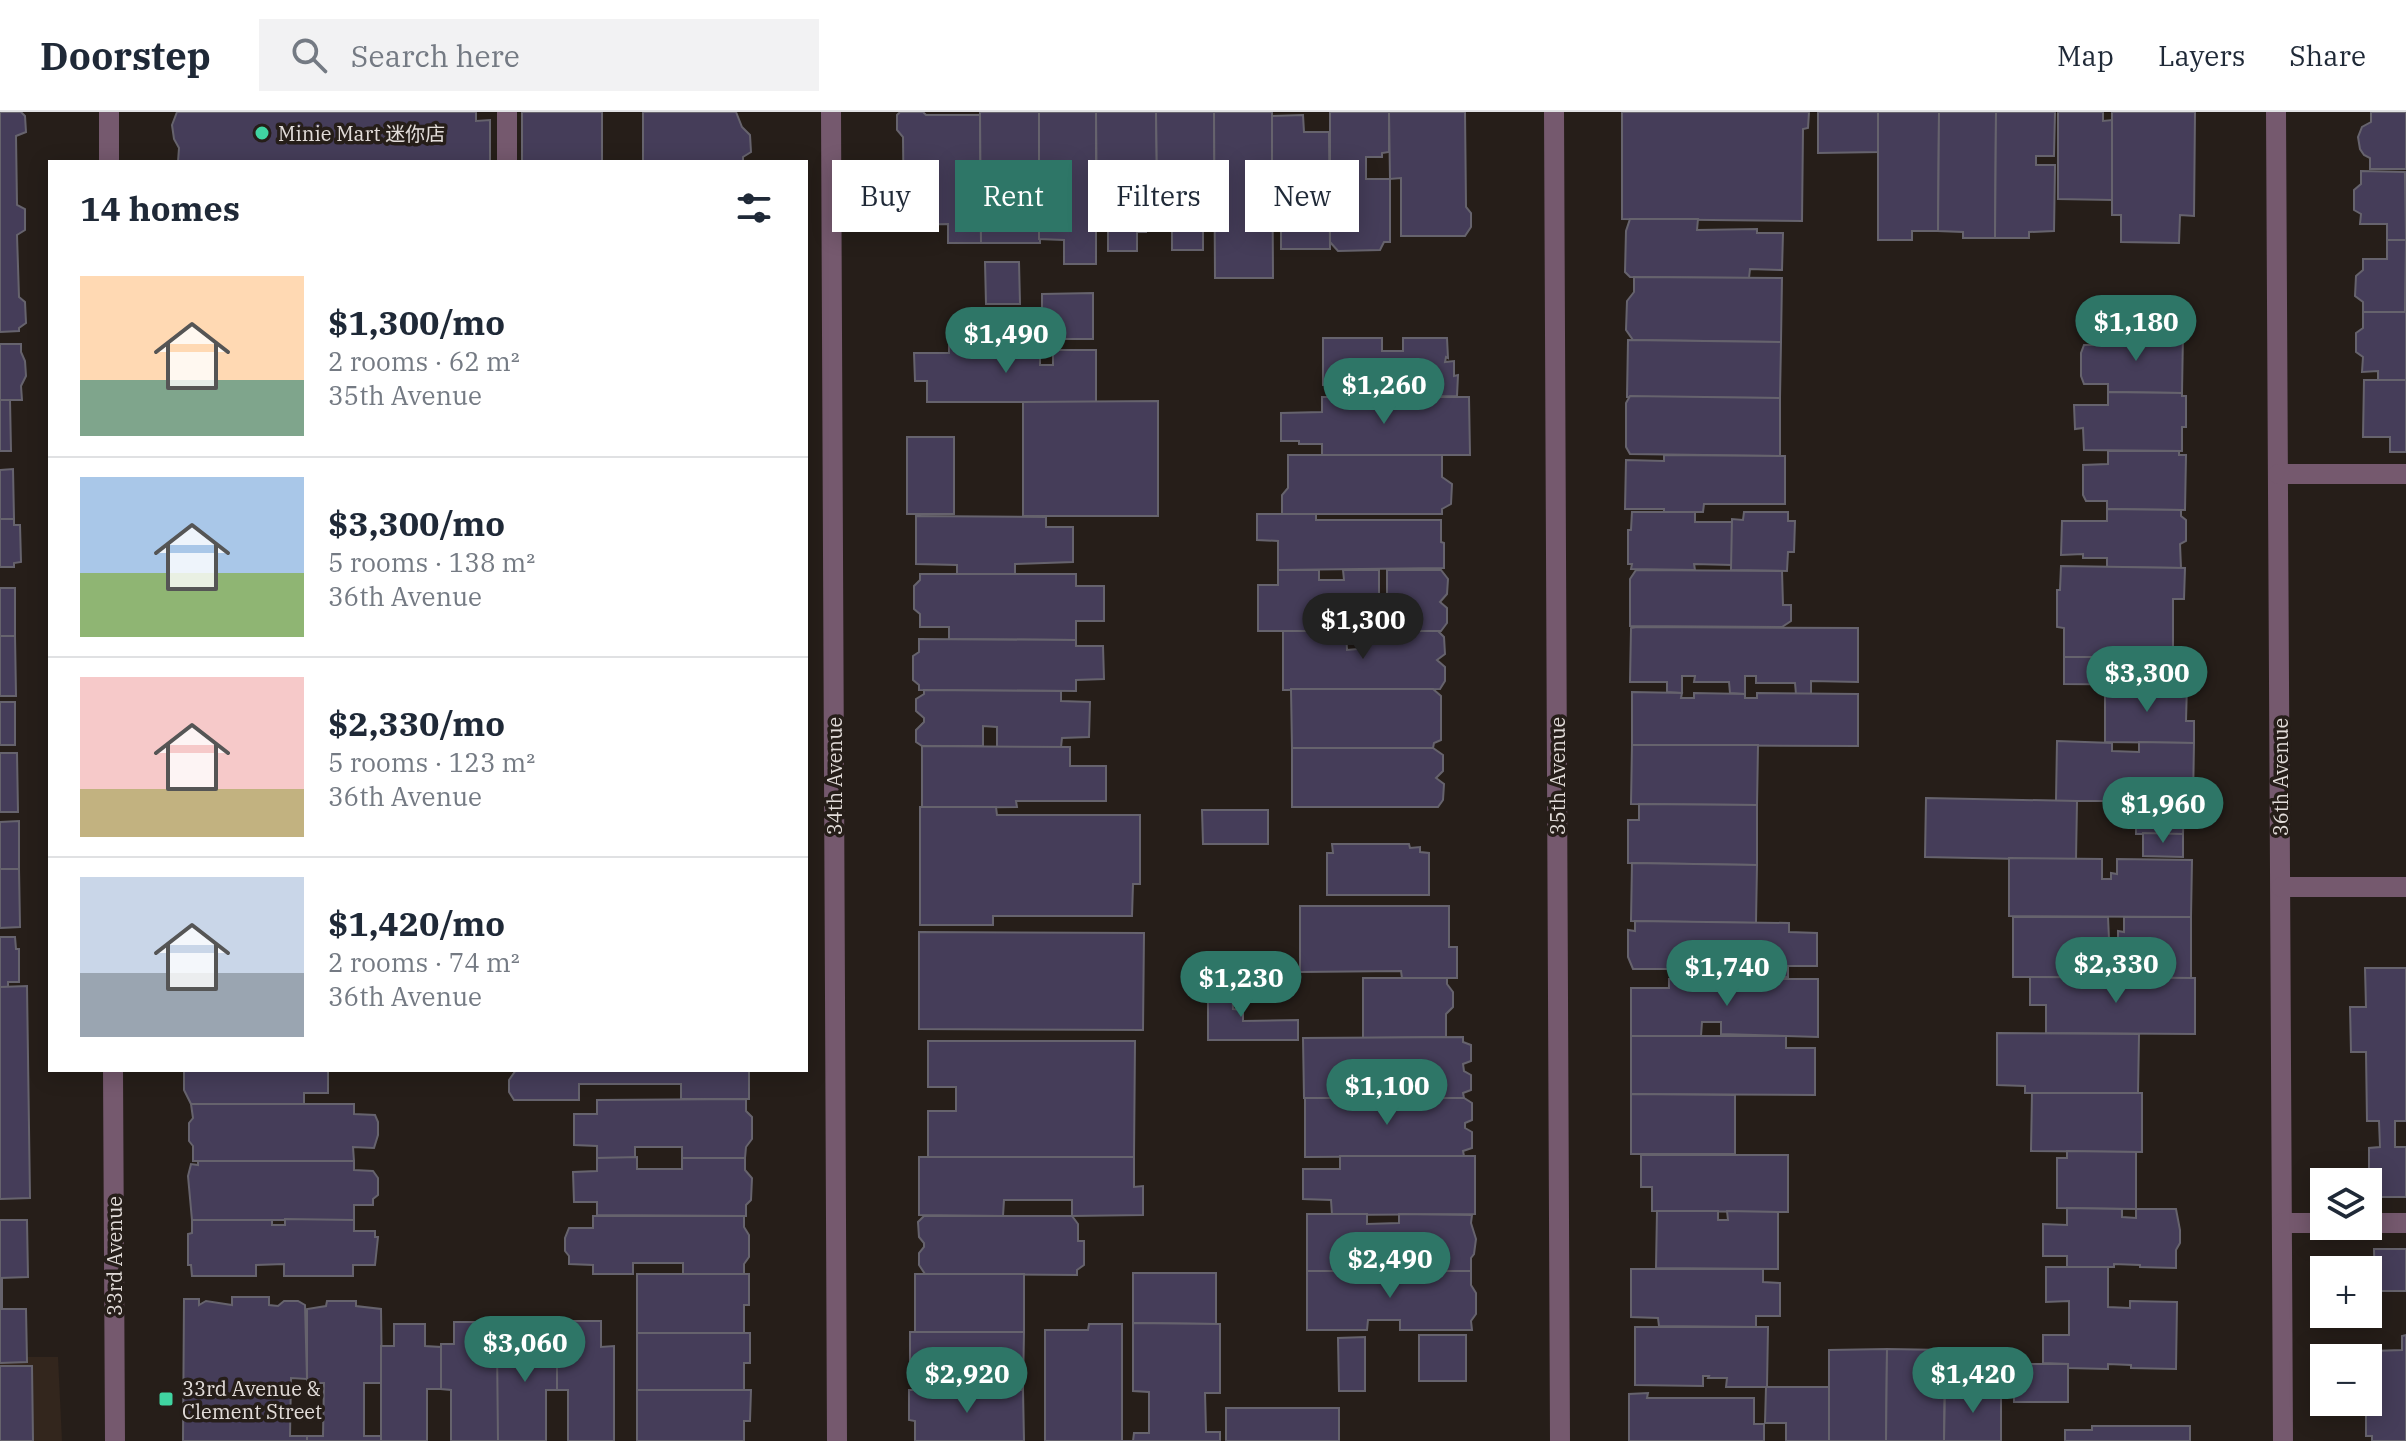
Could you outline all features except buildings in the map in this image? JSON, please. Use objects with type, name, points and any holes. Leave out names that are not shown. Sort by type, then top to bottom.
[{"type":"street","points":[[109,112],[109,160]]},
{"type":"street","points":[[507,112],[507,160]]},
{"type":"street","name":"34th Avenue","points":[[831,112],[837,1441]]},
{"type":"street","name":"35th Avenue","points":[[1554,112],[1560,1441]]},
{"type":"street","name":"36th Avenue","points":[[2276,112],[2283,1441]]},
{"type":"street","points":[[2278,474],[2406,474]]},
{"type":"street","points":[[2281,887],[2406,887]]},
{"type":"street","name":"33rd Avenue","points":[[113,1072],[115,1441]]},
{"type":"street","points":[[2282,1223],[2310,1223]]},
{"type":"street","points":[[2382,1223],[2406,1223]]},
{"type":"shaded area","points":[[0,1357],[58,1357],[62,1441],[0,1441]]},
{"type":"place","name":"Minie Mart 迷你店","points":[[262,133]]},
{"type":"place","name":"33rd Avenue & Clement Street","points":[[166,1399]]}]
